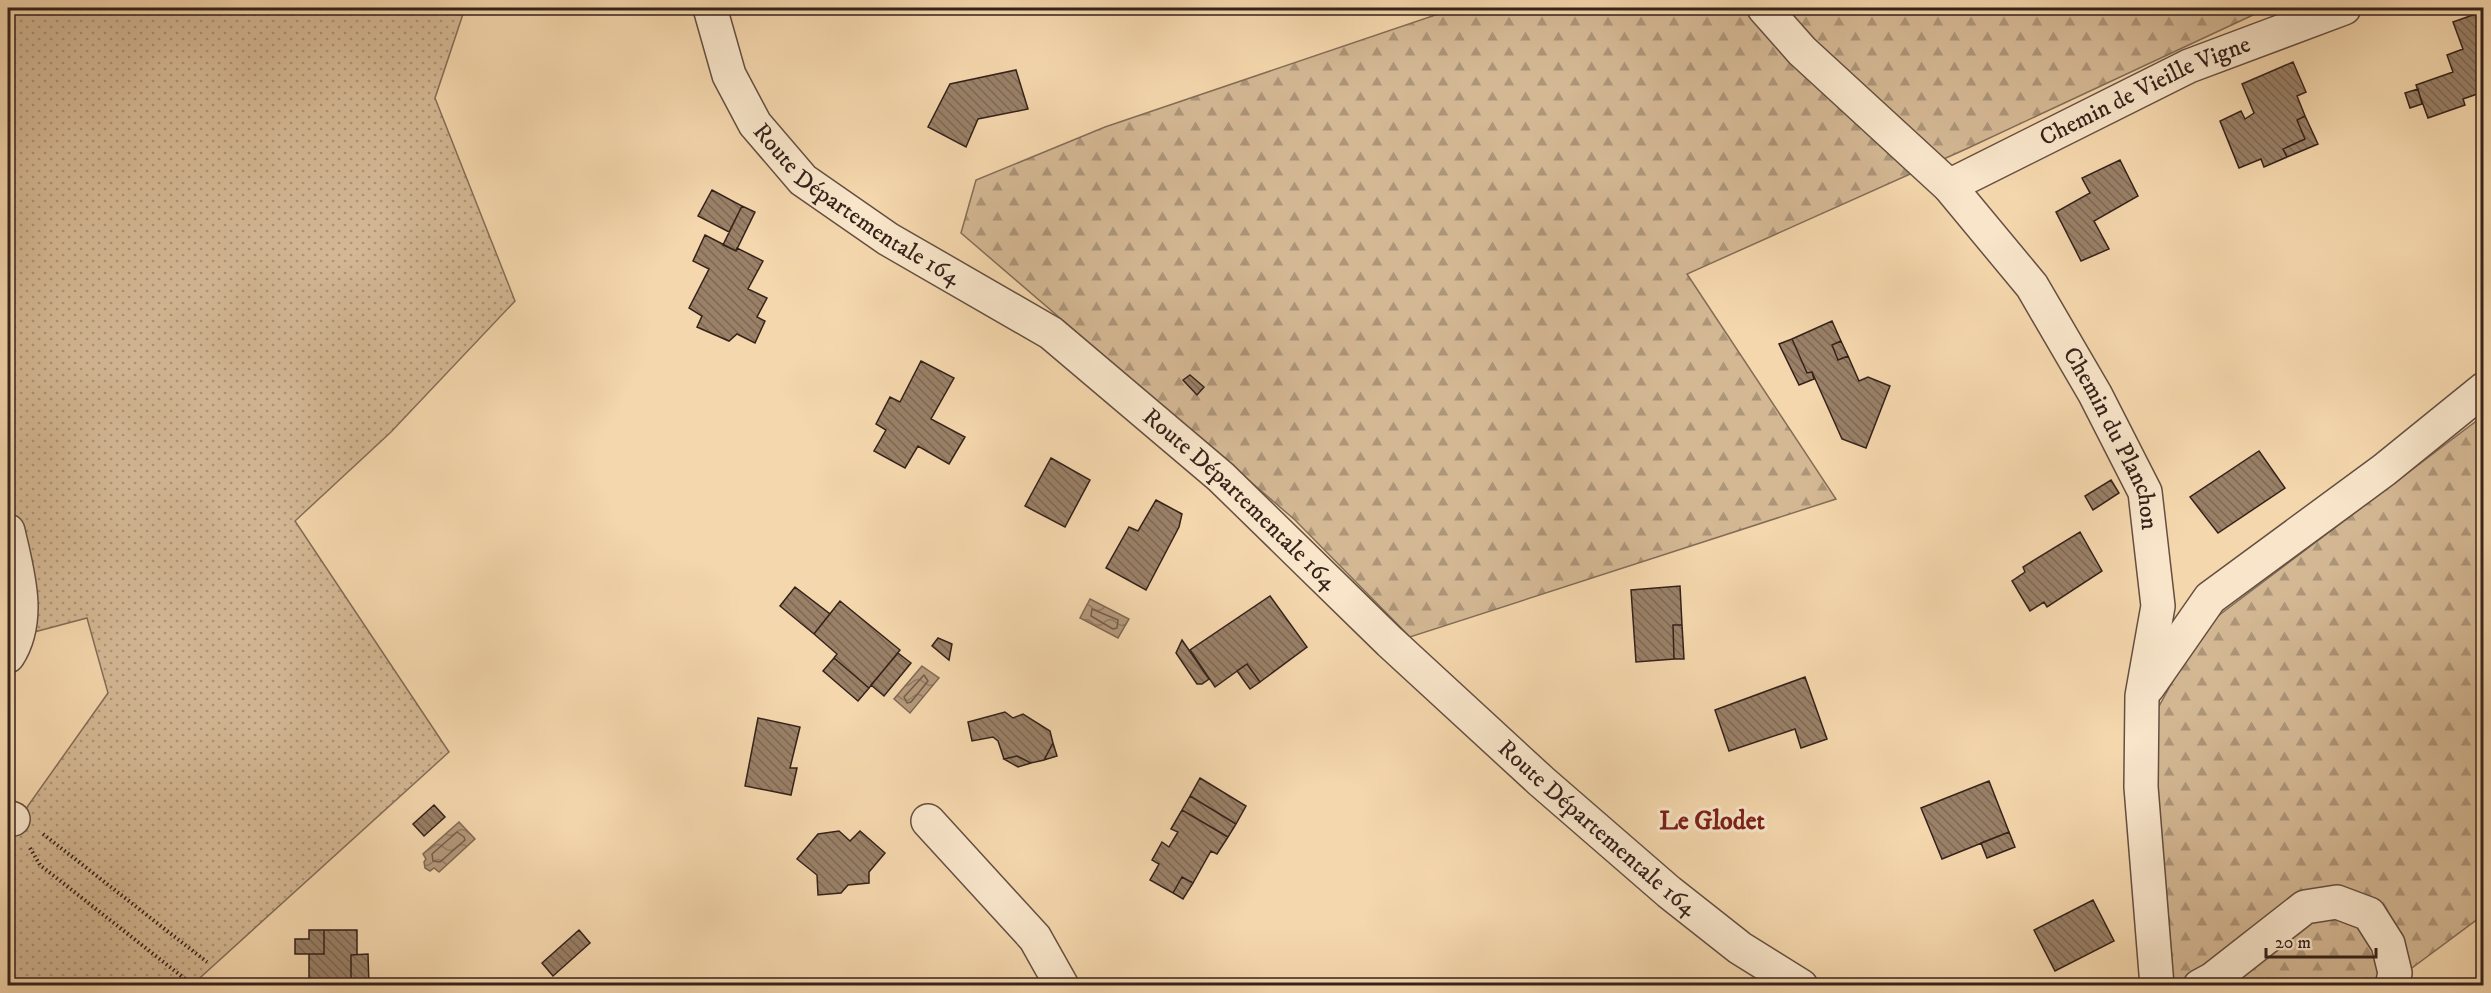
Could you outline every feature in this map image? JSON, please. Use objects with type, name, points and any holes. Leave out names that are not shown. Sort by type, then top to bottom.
[{"type":"street","name":"Route Départementale 164","points":[[710,8],[729,75],[755,124],[803,180],[888,239],[1051,333],[1221,477],[1390,642],[1567,804],[1668,892],[1740,948],[1801,986]]},
{"type":"street","name":"Chemin du Planchon","points":[[1764,8],[1802,51],[1949,186],[2032,286],[2095,394],[2145,492],[2158,606],[2142,696],[2141,787],[2157,986]]},
{"type":"street","name":"Chemin de Vieille Vigne","points":[[1949,186],[2189,66],[2344,8]]},
{"type":"street","points":[[2142,696],[2210,598],[2384,470],[2484,389]]},
{"type":"street","points":[[8,531],[19,579],[22,612],[14,647],[8,657]]},
{"type":"street","points":[[928,821],[1035,938],[1062,986]]},
{"type":"street","points":[[2200,986],[2213,979],[2305,907],[2337,902],[2369,914],[2388,944],[2396,973],[2392,986]]},
{"type":"path","points":[[10,818],[38,830],[207,962]]},
{"type":"path","points":[[10,818],[39,865],[194,986]]},
{"type":"green space","points":[[8,8],[465,8],[435,98],[515,301],[391,432],[295,521],[449,752],[192,985],[8,985],[8,834],[108,693],[87,618],[8,639]]},
{"type":"green space","points":[[1456,8],[2268,8],[1966,149],[1687,274],[1836,499],[1410,637],[1295,520],[961,233],[976,180],[1105,127]]},
{"type":"green space","points":[[2483,416],[2483,915],[2389,985],[2170,985],[2172,962],[2152,719],[2202,628]]},
{"type":"water","points":[[1090,599],[1129,619],[1118,638],[1080,618]]},
{"type":"water","points":[[922,666],[939,678],[910,713],[894,699]]},
{"type":"water","points":[[459,822],[475,839],[439,872],[434,868],[430,871],[425,868],[426,859],[423,854]]},
{"type":"building","points":[[2484,11],[2484,102],[2480,93],[2463,99],[2465,105],[2428,118],[2416,85],[2453,72],[2447,55],[2463,49],[2453,22]]},
{"type":"building","points":[[2293,62],[2306,92],[2297,96],[2305,116],[2297,120],[2305,139],[2283,149],[2287,157],[2264,167],[2261,159],[2239,168],[2220,121],[2241,111],[2245,119],[2254,113],[2242,84]]},
{"type":"building","points":[[1016,70],[1028,109],[978,119],[966,147],[928,127],[950,84]]},
{"type":"building","points":[[2418,89],[2422,104],[2410,108],[2405,93]]},
{"type":"building","points":[[2305,116],[2318,144],[2287,157],[2283,149],[2305,139],[2297,120]]},
{"type":"building","points":[[2120,160],[2138,196],[2094,221],[2109,249],[2081,261],[2056,212],[2090,193],[2082,178]]},
{"type":"building","points":[[712,190],[742,206],[729,232],[698,216]]},
{"type":"building","points":[[742,206],[755,212],[736,251],[723,245]]},
{"type":"building","points":[[705,235],[736,251],[737,248],[763,261],[748,289],[767,298],[757,317],[765,321],[755,343],[737,334],[729,341],[697,327],[702,316],[689,308],[709,269],[693,261]]},
{"type":"building","points":[[1832,321],[1841,341],[1832,345],[1838,360],[1848,356],[1859,381],[1868,377],[1890,386],[1866,448],[1842,439],[1812,372],[1807,373],[1792,339]]},
{"type":"building","points":[[1792,339],[1807,373],[1812,372],[1814,379],[1799,385],[1779,344]]},
{"type":"building","points":[[1841,341],[1848,356],[1838,360],[1832,345]]},
{"type":"building","points":[[921,361],[954,378],[931,419],[965,437],[949,464],[918,446],[905,468],[874,451],[886,430],[876,424],[890,397],[900,402]]},
{"type":"building","points":[[1190,375],[1204,387],[1197,395],[1183,380]]},
{"type":"building","points":[[2259,451],[2285,488],[2218,533],[2190,497]]},
{"type":"building","points":[[1051,458],[1090,480],[1065,527],[1025,506]]},
{"type":"building","points":[[2111,480],[2119,493],[2093,510],[2085,496]]},
{"type":"building","points":[[1156,500],[1182,514],[1179,527],[1146,590],[1106,568],[1129,527],[1138,531]]},
{"type":"building","points":[[2080,532],[2102,571],[2047,607],[2044,602],[2030,611],[2012,581],[2025,572],[2023,567]]},
{"type":"building","points":[[1680,586],[1682,625],[1673,625],[1674,659],[1636,662],[1631,590]]},
{"type":"building","points":[[795,587],[830,614],[814,634],[780,606]]},
{"type":"building","points":[[1270,596],[1307,647],[1260,682],[1247,664],[1215,687],[1190,650]]},
{"type":"building","points":[[840,601],[900,650],[869,688],[834,658],[837,654],[814,634]]},
{"type":"building","points":[[1673,625],[1682,625],[1684,659],[1674,659]]},
{"type":"building","points":[[938,638],[952,644],[949,660],[932,646]]},
{"type":"building","points":[[1182,640],[1209,679],[1202,684],[1197,684],[1176,653]]},
{"type":"building","points":[[898,653],[911,663],[884,696],[871,685]]},
{"type":"building","points":[[834,658],[869,688],[858,701],[823,671]]},
{"type":"building","points":[[1247,664],[1260,682],[1250,689],[1237,671]]},
{"type":"building","points":[[1805,677],[1827,739],[1801,748],[1795,729],[1729,751],[1715,710]]},
{"type":"building","points":[[1005,712],[1013,718],[1023,714],[1050,731],[1053,743],[1044,760],[1031,763],[1017,756],[1004,759],[998,741],[993,737],[972,741],[968,722]]},
{"type":"building","points":[[758,718],[800,727],[790,768],[797,768],[791,795],[745,786]]},
{"type":"building","points":[[1053,743],[1057,756],[1044,760]]},
{"type":"building","points":[[1017,756],[1031,763],[1018,767],[1004,759]]},
{"type":"building","points":[[1200,778],[1246,806],[1236,824],[1190,796]]},
{"type":"building","points":[[1989,781],[2009,832],[1942,859],[1921,808]]},
{"type":"building","points":[[1190,796],[1236,824],[1228,837],[1182,810]]},
{"type":"building","points":[[434,805],[445,817],[424,836],[413,824]]},
{"type":"building","points":[[1182,810],[1228,837],[1217,854],[1211,851],[1193,883],[1182,877],[1173,893],[1150,880],[1159,864],[1152,860],[1162,842],[1169,847],[1178,832],[1171,829]]},
{"type":"building","points":[[839,831],[850,841],[860,831],[885,853],[869,872],[869,883],[848,885],[841,893],[818,895],[817,875],[797,859],[818,834]]},
{"type":"building","points":[[2009,832],[2015,847],[1987,858],[1981,843]]},
{"type":"building","points":[[1182,877],[1193,883],[1183,899],[1173,893]]},
{"type":"building","points":[[2093,900],[2114,941],[2055,971],[2034,930]]},
{"type":"building","points":[[309,930],[324,930],[324,954],[295,954],[295,939],[309,939]]},
{"type":"building","points":[[324,930],[357,930],[357,955],[351,955],[351,986],[309,986],[309,954],[324,954]]},
{"type":"building","points":[[579,930],[590,943],[553,976],[542,963]]},
{"type":"building","points":[[368,954],[369,986],[351,986],[351,955]]},
{"type":"district","name":"Le Glodet","points":[[1712,821]]}]
